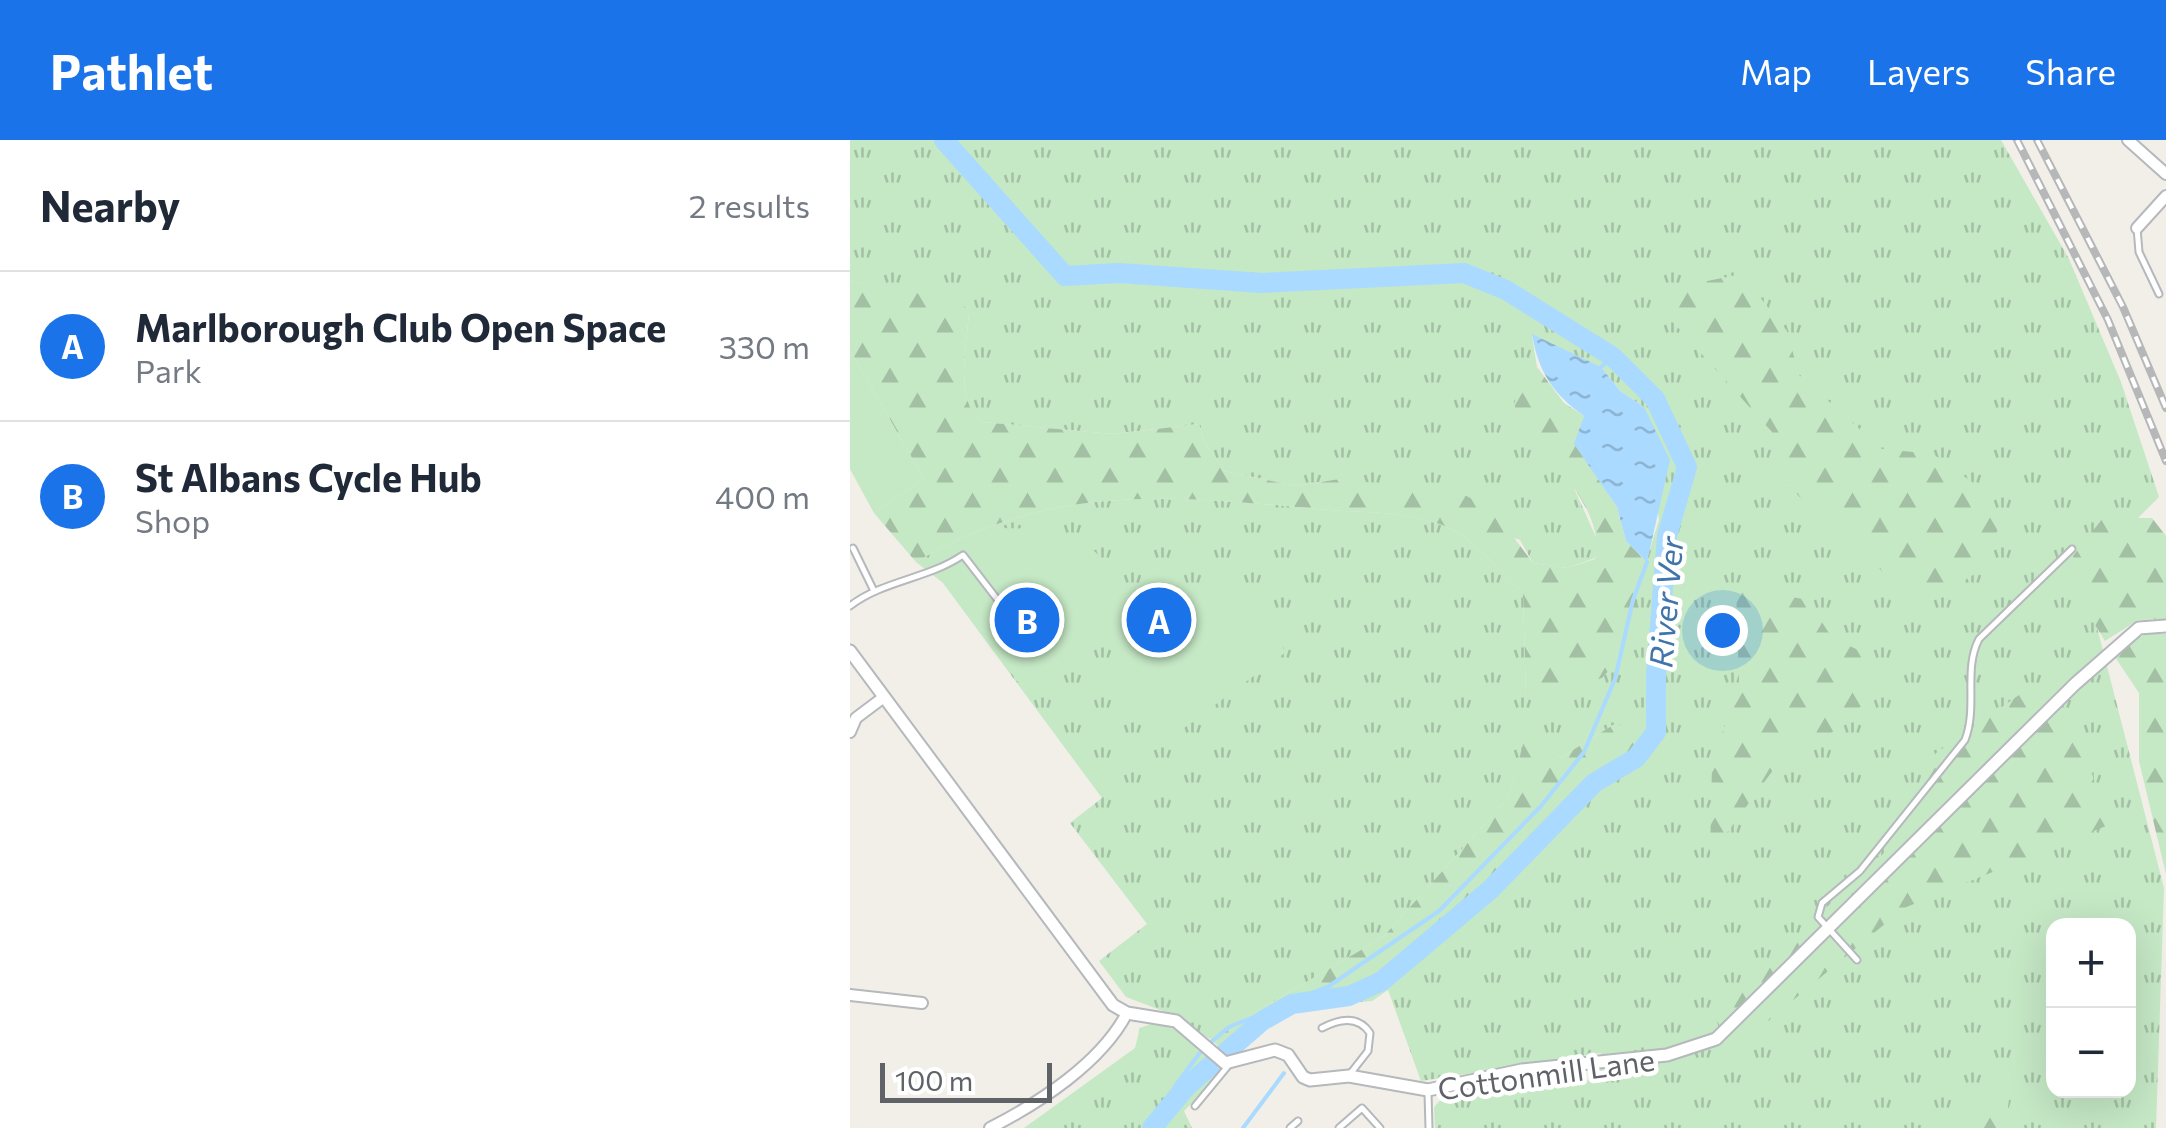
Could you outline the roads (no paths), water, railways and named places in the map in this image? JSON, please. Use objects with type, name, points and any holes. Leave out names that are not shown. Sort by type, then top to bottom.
[{"type":"street","points":[[2128,140],[2166,174]]},
{"type":"street","points":[[2137,228],[2166,196]]},
{"type":"street","name":"Cottonmill Lane","points":[[1226,1062],[1276,1050],[1288,1056],[1307,1080],[1349,1076],[1428,1090],[1496,1074],[1667,1055],[1703,1046],[1726,1031],[2129,635],[2148,625],[2166,626]]},
{"type":"street","points":[[850,651],[1113,1006],[1127,1013],[1176,1022],[1226,1062]]},
{"type":"street","points":[[850,732],[856,718],[884,697]]},
{"type":"street","points":[[850,995],[922,1004]]},
{"type":"street","points":[[990,1128],[1068,1078],[1119,1028],[1127,1013]]},
{"type":"lane","points":[[2137,228],[2139,252],[2159,294]]},
{"type":"lane","points":[[852,548],[873,589]]},
{"type":"lane","points":[[1858,960],[1818,918],[1822,903],[1860,870],[1964,740],[1972,721],[1972,652],[1978,638],[2072,549]]},
{"type":"lane","points":[[850,606],[873,589],[904,584],[935,567],[948,566],[963,555],[1007,612],[1032,594]]},
{"type":"lane","points":[[1322,1028],[1350,1020],[1364,1025],[1370,1033],[1368,1051],[1349,1076]]},
{"type":"lane","points":[[1195,1106],[1226,1062]]},
{"type":"lane","points":[[1428,1090],[1429,1128]]},
{"type":"lane","points":[[1339,1128],[1362,1108],[1380,1128]]},
{"type":"lane","points":[[1290,1128],[1298,1121]]},
{"type":"water","points":[[1532,334],[1601,367],[1620,391],[1644,407],[1670,460],[1647,562],[1626,541],[1617,507],[1574,444],[1584,416],[1549,381]]},
{"type":"waterway","name":"River Ver","points":[[944,140],[1065,276],[1119,273],[1262,283],[1464,273],[1506,290],[1613,357],[1655,399],[1687,467],[1667,536],[1656,675],[1656,732],[1636,758],[1594,783],[1491,889],[1382,981],[1349,996],[1292,1004],[1262,1021],[1186,1087],[1152,1128]]},
{"type":"waterway","points":[[1601,367],[1613,357]]},
{"type":"waterway","points":[[1210,1043],[1229,1027],[1329,986],[1439,911],[1541,806],[1584,752],[1615,679],[1633,600],[1647,562]]},
{"type":"waterway","points":[[1165,1108],[1175,1086],[1202,1050]]},
{"type":"waterway","points":[[1243,1128],[1284,1073]]},
{"type":"railway","points":[[2017,140],[2108,320],[2166,461]]},
{"type":"railway","points":[[2037,140],[2123,307],[2166,408]]},
{"type":"place","name":"St Albans Cycle Hub","points":[[1027,620]]},
{"type":"place","name":"Marlborough Club Open Space","points":[[1159,620]]}]
